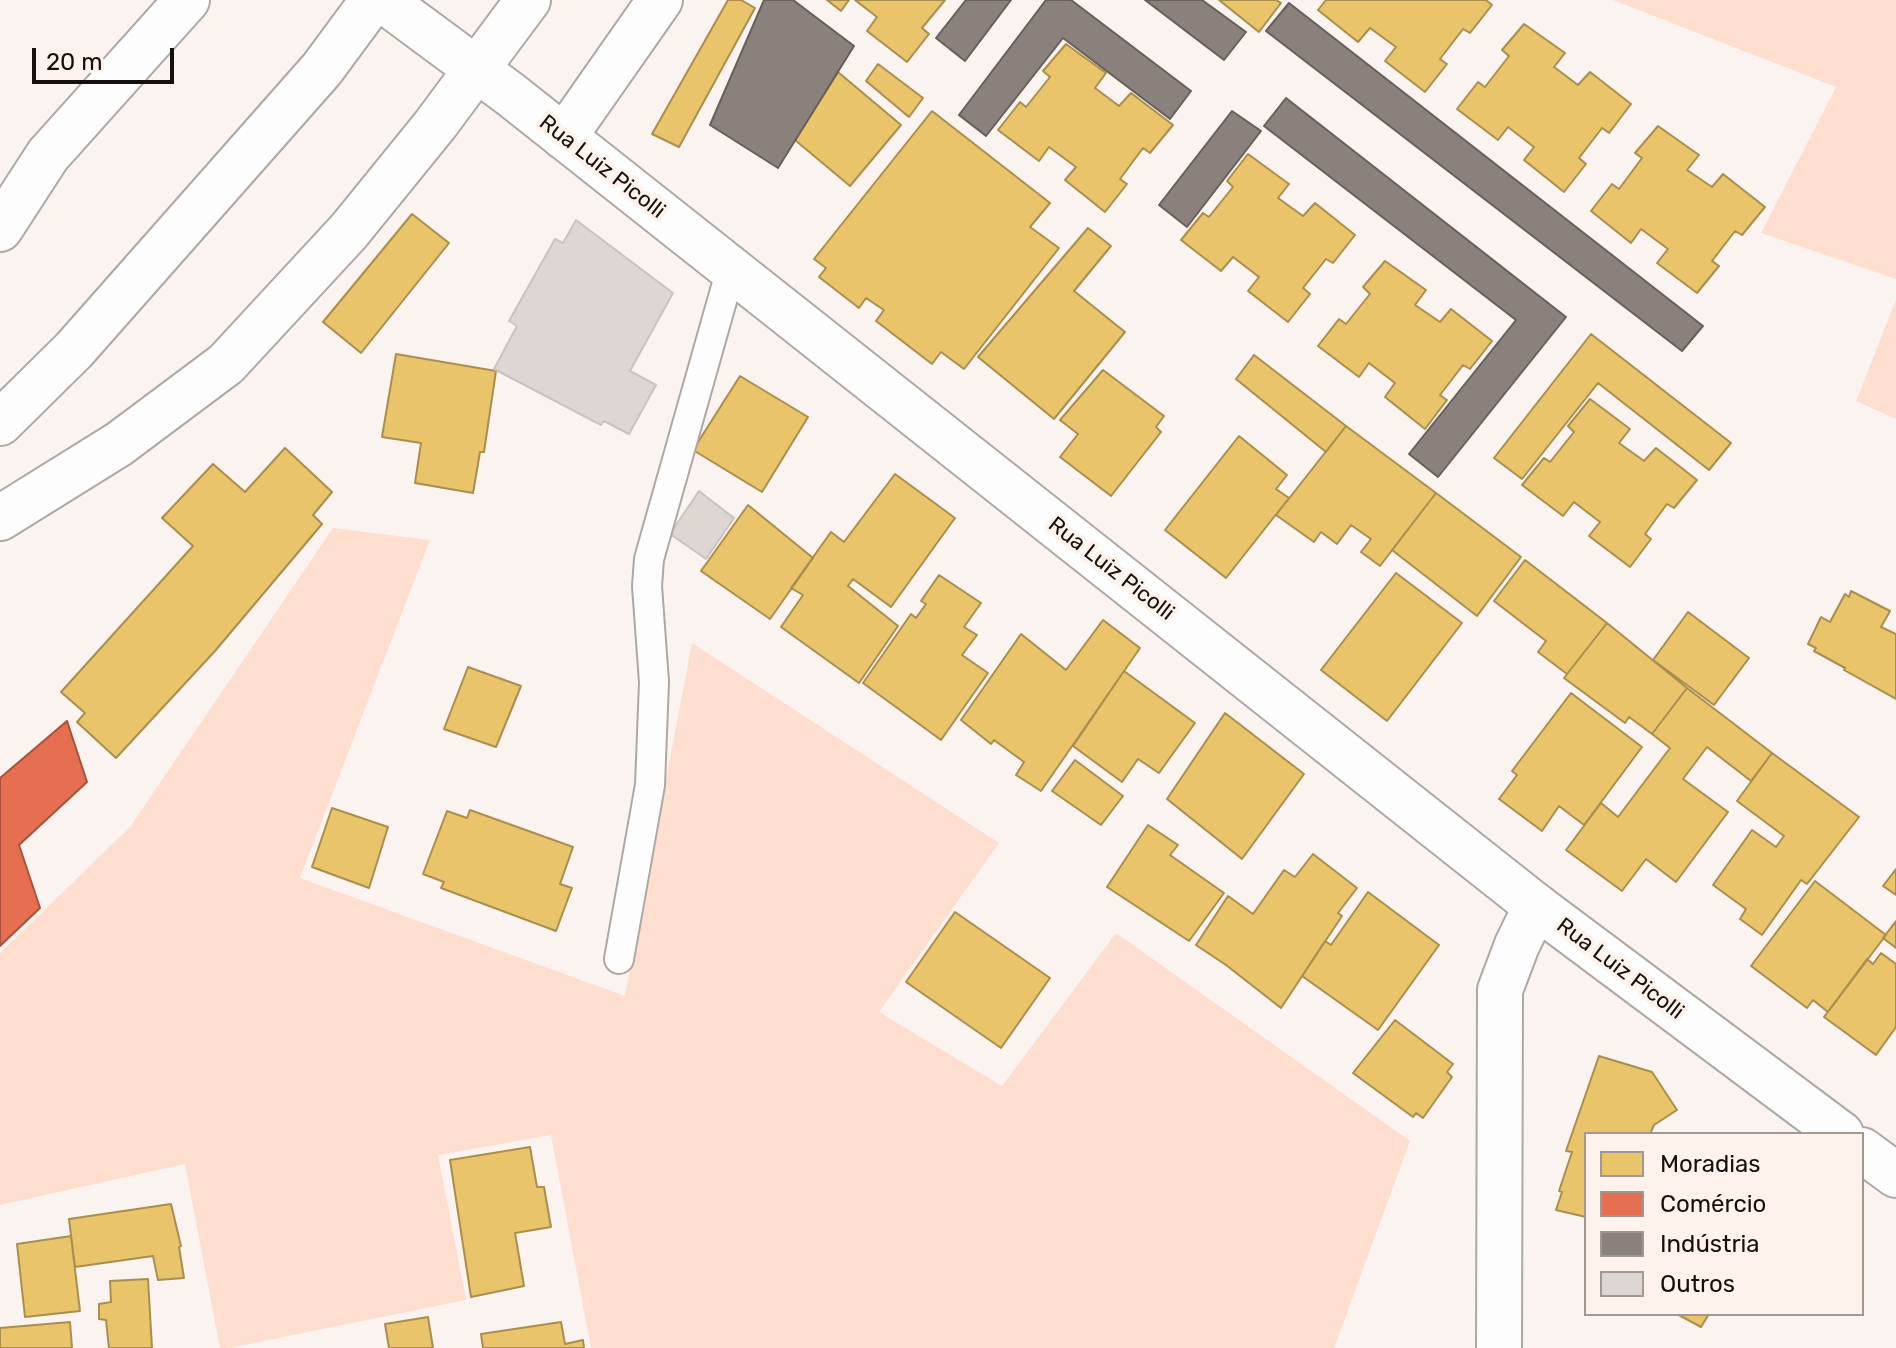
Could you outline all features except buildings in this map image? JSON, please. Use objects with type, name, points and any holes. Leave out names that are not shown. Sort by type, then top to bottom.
[{"type":"main road","points":[[0,229],[48,155],[187,0]]},
{"type":"main road","points":[[0,423],[74,350],[322,69],[373,0]]},
{"type":"main road","name":"Rua Luiz Picolli","points":[[383,0],[564,137],[1536,906],[1838,1132]]},
{"type":"main road","points":[[0,518],[119,444],[226,364],[349,231],[528,0]]},
{"type":"main road","points":[[564,137],[660,0]]},
{"type":"main road","points":[[1499,1348],[1500,990],[1536,906]]},
{"type":"main road","points":[[1864,1151],[1896,1175]]},
{"type":"lane","points":[[619,959],[650,785],[654,682],[647,586],[649,559],[731,269]]},
{"type":"shaded area","points":[[1613,0],[1896,0],[1896,279],[1761,233],[1836,87]]},
{"type":"shaded area","points":[[1896,300],[1896,419],[1856,401]]},
{"type":"shaded area","points":[[333,528],[430,540],[300,878],[625,996],[692,643],[999,843],[879,1012],[1002,1086],[1116,933],[1410,1141],[1334,1348],[591,1348],[551,1135],[438,1155],[466,1300],[229,1348],[220,1348],[185,1164],[0,1205],[0,953],[130,827]]}]
